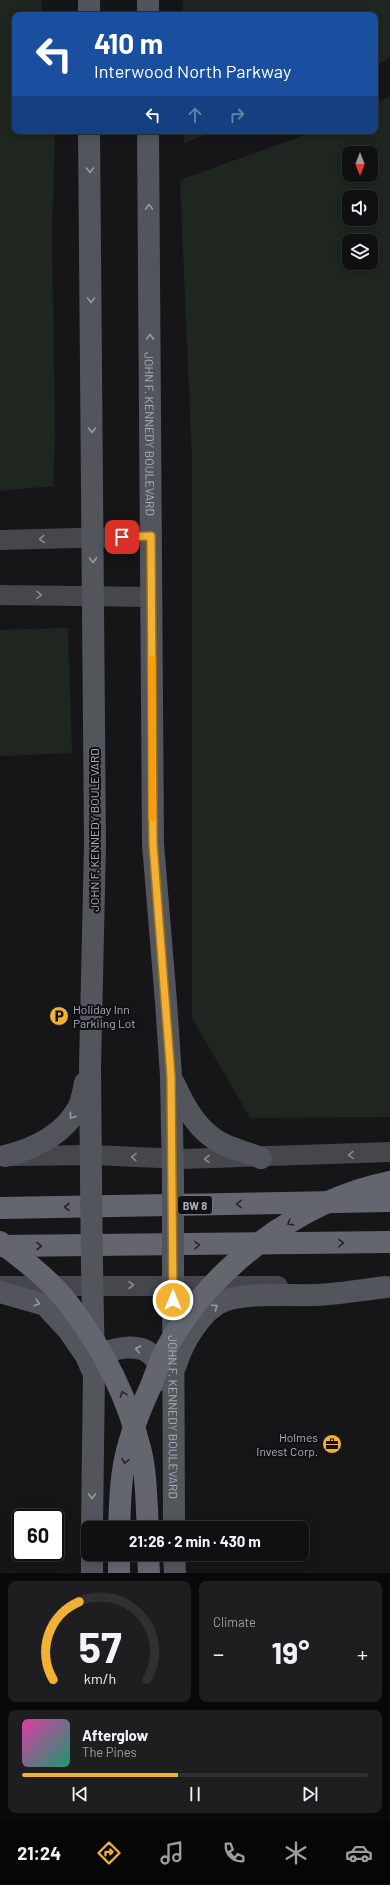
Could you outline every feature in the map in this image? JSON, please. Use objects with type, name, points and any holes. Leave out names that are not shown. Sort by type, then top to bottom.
[{"type":"highway","points":[[120,1521],[123,1472],[128,1448],[139,1412],[164,1352],[205,1293],[228,1269],[251,1250],[288,1224],[314,1209],[348,1194],[390,1182]]},
{"type":"highway","name":"BW 8","points":[[0,1208],[390,1201]]},
{"type":"highway","points":[[0,1242],[47,1281],[68,1302],[120,1386],[141,1453],[147,1521]]},
{"type":"highway","points":[[0,1246],[390,1242]]},
{"type":"highway","points":[[119,1561],[119,1573]]},
{"type":"highway","points":[[148,1561],[149,1573]]},
{"type":"main road","points":[[89,0],[89,12]]},
{"type":"main road","points":[[148,0],[148,12]]},
{"type":"main road","name":"JOHN F. KENNEDY BOULEVARD","points":[[89,134],[95,871],[90,1067],[94,1373],[92,1521]]},
{"type":"main road","name":"JOHN F. KENNEDY BOULEVARD","points":[[148,134],[153,844],[171,1076],[173,1169],[174,1521]]},
{"type":"main road","points":[[0,540],[151,536]]},
{"type":"main road","points":[[0,595],[152,597]]},
{"type":"main road","points":[[2,1156],[28,1150],[56,1134],[66,1124],[79,1107],[90,1067]]},
{"type":"main road","points":[[171,1076],[186,1109],[198,1125],[223,1144],[261,1158]]},
{"type":"main road","points":[[2,1156],[91,1155],[173,1169],[261,1158],[390,1152]]},
{"type":"main road","points":[[0,1286],[92,1275],[173,1276],[388,1287]]},
{"type":"main road","points":[[173,1374],[179,1354],[192,1331],[208,1312],[224,1301],[247,1297],[318,1295],[388,1287]]},
{"type":"main road","points":[[0,1292],[44,1305],[69,1331],[86,1356],[94,1373]]},
{"type":"main road","points":[[94,1373],[104,1353],[114,1349],[131,1347],[147,1351],[160,1363],[165,1459],[174,1500]]},
{"type":"main road","points":[[92,1561],[92,1573]]},
{"type":"main road","points":[[174,1561],[174,1573]]},
{"type":"shaded area","points":[[0,0],[41,0],[42,12],[12,12],[12,134],[55,134],[52,233],[55,438],[53,486],[0,491]]},
{"type":"shaded area","points":[[183,0],[390,0],[390,58],[378,64],[378,12],[183,12]]},
{"type":"shaded area","points":[[390,96],[390,1117],[250,1118],[192,1018],[192,460],[180,180],[308,134],[378,134],[378,102]]},
{"type":"shaded area","points":[[184,134],[209,134],[184,143]]},
{"type":"shaded area","points":[[68,628],[72,753],[0,756],[0,630]]},
{"type":"slow traffic","points":[[152,659],[152,818]]},
{"type":"place","name":"Holiday Inn Parkiing Lot","points":[[59,1016]]},
{"type":"place","name":"Holmes Invest Corp.","points":[[332,1444]]},
{"type":"route","points":[[122,537],[151,536],[153,844],[171,1076],[173,1159],[173,1300]]}]
